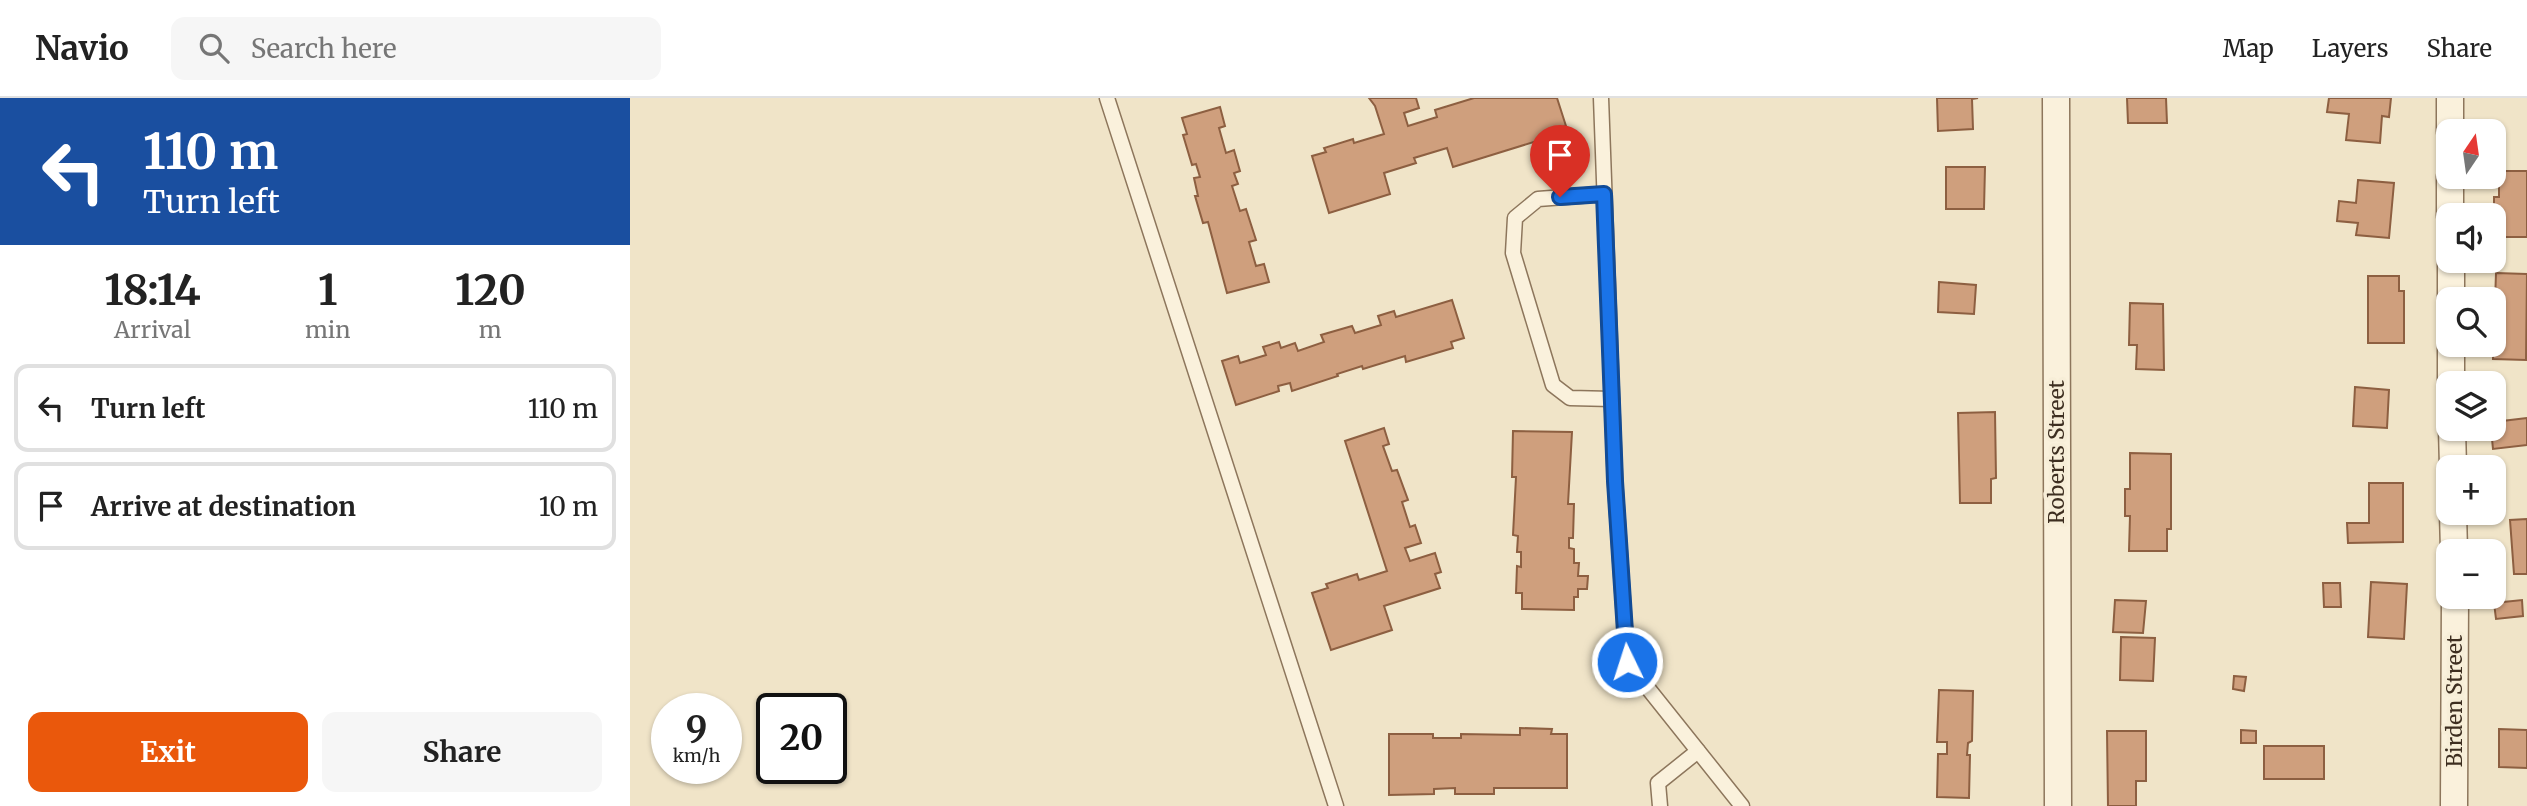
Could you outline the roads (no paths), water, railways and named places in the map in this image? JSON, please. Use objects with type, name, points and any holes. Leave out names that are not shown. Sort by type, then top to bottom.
[{"type":"street","name":"Roberts Street","points":[[2056,98],[2058,806]]},
{"type":"street","points":[[2450,98],[2450,119]]},
{"type":"street","name":"Birden Street","points":[[2454,806],[2455,609]]},
{"type":"lane","points":[[1107,98],[1336,806]]},
{"type":"lane","points":[[1601,98],[1612,398],[1627,662],[1742,806]]},
{"type":"lane","points":[[1604,194],[1538,199],[1515,218],[1513,253],[1553,385],[1570,398],[1612,398]]},
{"type":"lane","points":[[1660,806],[1658,783],[1698,751]]}]
